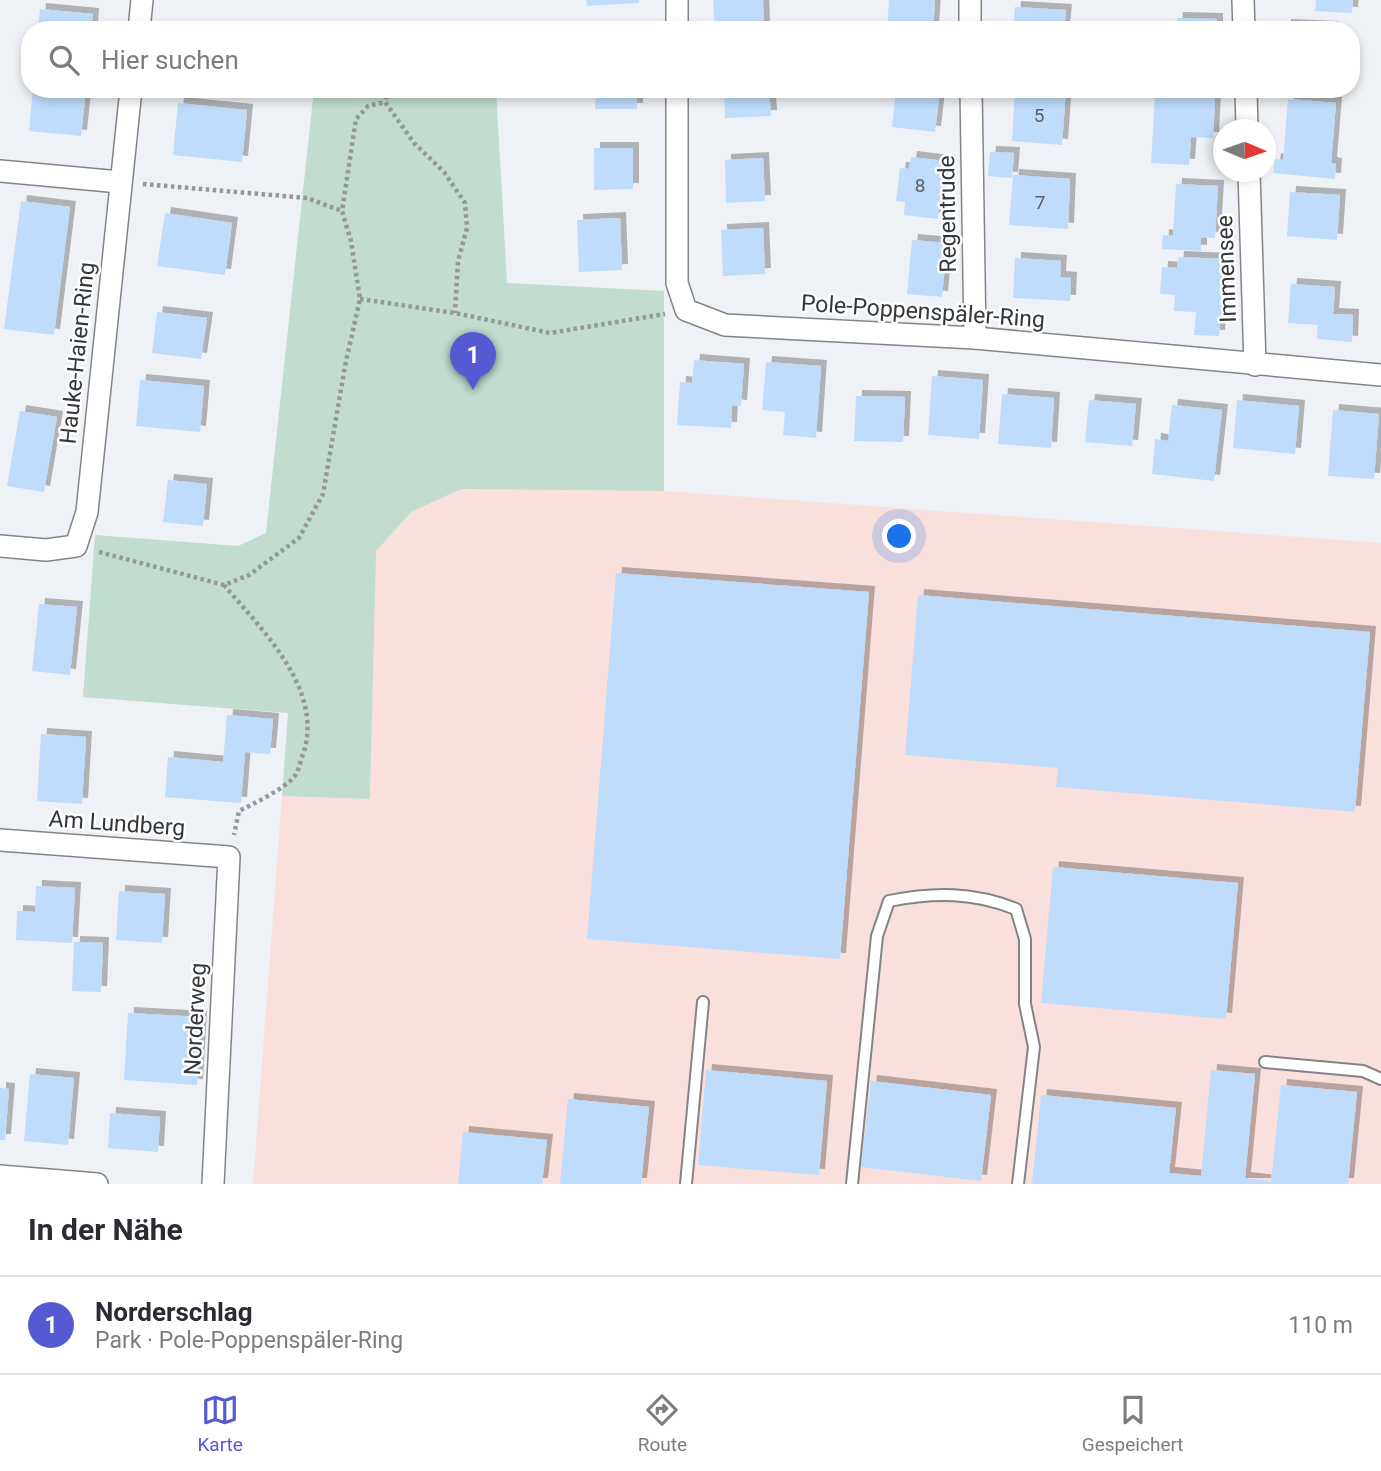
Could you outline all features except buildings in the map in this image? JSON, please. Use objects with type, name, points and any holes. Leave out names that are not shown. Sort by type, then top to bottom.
[{"type":"street","points":[[140,21],[142,0]]},
{"type":"street","points":[[677,0],[677,21]]},
{"type":"street","points":[[970,0],[970,21]]},
{"type":"street","points":[[1243,0],[1244,21]]},
{"type":"street","name":"Hauke-Haien-Ring","points":[[76,545],[87,512],[130,98]]},
{"type":"street","points":[[677,98],[677,283],[687,310]]},
{"type":"street","name":"Regentrude","points":[[971,98],[975,338]]},
{"type":"street","points":[[1246,98],[1247,119]]},
{"type":"street","points":[[0,171],[121,182]]},
{"type":"street","name":"Immensee","points":[[1249,182],[1255,365]]},
{"type":"street","name":"Pole-Poppenspäler-Ring","points":[[687,310],[725,325],[975,338],[1255,365],[1381,374]]},
{"type":"street","points":[[0,546],[46,550],[76,545]]},
{"type":"street","name":"Am Lundberg","points":[[0,840],[229,857]]},
{"type":"street","name":"Norderweg","points":[[213,1184],[229,857]]},
{"type":"street","points":[[0,1176],[97,1184]]},
{"type":"lane","points":[[852,1184],[877,936],[890,901],[927,893],[986,897],[1016,909],[1025,939],[1025,1004],[1034,1047],[1018,1184]]},
{"type":"lane","points":[[686,1184],[703,1002]]},
{"type":"lane","points":[[1265,1062],[1363,1071],[1381,1079]]},
{"type":"path","points":[[386,98],[385,102],[414,143],[444,172],[465,204],[467,228],[458,261],[455,313]]},
{"type":"path","points":[[224,585],[249,575],[299,538],[323,494],[345,366],[360,299],[351,242],[342,211],[356,119],[368,106],[385,102]]},
{"type":"path","points":[[121,182],[307,198],[342,211]]},
{"type":"path","points":[[360,299],[455,313],[550,333],[687,310]]},
{"type":"path","points":[[76,545],[224,585],[271,641],[302,694],[307,715],[306,746],[295,777],[239,811],[229,857]]},
{"type":"shaded area","points":[[461,489],[664,491],[1381,543],[1381,1184],[253,1184],[282,796],[370,799],[375,551],[411,512]]},
{"type":"green space","points":[[313,98],[497,98],[507,283],[664,291],[664,491],[461,489],[411,512],[376,551],[370,799],[282,796],[288,713],[83,697],[95,535],[238,546],[266,533]]},
{"type":"place","name":"Norderschlag","points":[[473,390]]}]
